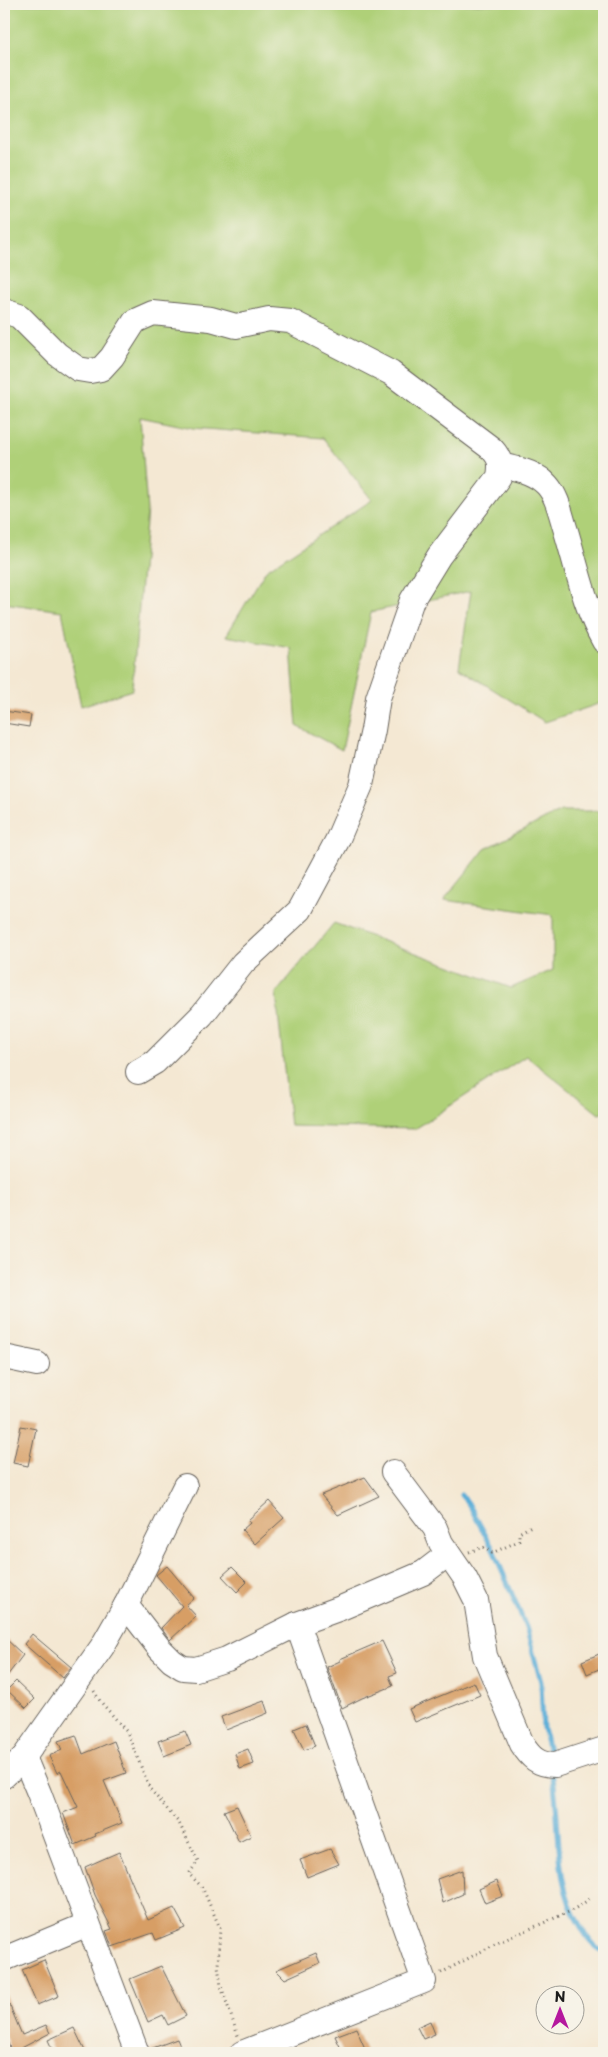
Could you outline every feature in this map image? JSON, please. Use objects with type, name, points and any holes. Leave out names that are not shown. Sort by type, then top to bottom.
[{"type":"street","points":[[4,311],[19,316],[57,354],[78,369],[90,371],[101,369],[112,357],[135,321],[153,313],[211,318],[236,326],[269,319],[290,322],[391,373],[492,449],[499,457],[501,466],[499,477],[439,556],[412,600],[378,698],[361,785],[337,841],[300,910],[244,962],[189,1029],[156,1062],[138,1072]]},
{"type":"street","points":[[501,466],[511,467],[535,476],[547,485],[557,504],[586,600],[604,641]]},
{"type":"street","points":[[4,1358],[37,1364]]},
{"type":"street","points":[[393,1472],[436,1528],[448,1554],[465,1578],[476,1600],[485,1656],[522,1744],[536,1761],[551,1766],[604,1749]]},
{"type":"street","points":[[4,1776],[24,1757],[85,1672],[126,1605],[185,1486]]},
{"type":"street","points":[[126,1605],[160,1649],[172,1661],[183,1668],[196,1669],[227,1659],[297,1624],[341,1608],[423,1573],[448,1554]]},
{"type":"street","points":[[242,2053],[424,1981],[297,1624]]},
{"type":"street","points":[[24,1757],[137,2053]]},
{"type":"street","points":[[4,1960],[88,1924]]},
{"type":"path","points":[[492,1553],[519,1541],[519,1533],[533,1525]]},
{"type":"path","points":[[85,1672],[100,1701],[127,1732],[150,1790],[179,1823],[198,1861],[189,1874],[202,1887],[220,1928],[218,1966],[221,1986],[242,2053]]},
{"type":"path","points":[[442,1973],[497,1943],[575,1909],[590,1899]]},
{"type":"green space","points":[[4,4],[604,4],[604,702],[545,722],[459,668],[471,591],[371,612],[342,750],[297,726],[291,648],[226,636],[266,570],[372,500],[323,438],[193,428],[140,417],[147,510],[132,690],[81,706],[62,611],[4,603]]},
{"type":"green space","points":[[561,811],[604,811],[604,1112],[599,1114],[526,1056],[415,1129],[290,1126],[276,993],[334,923],[511,988],[553,970],[553,915],[444,900],[485,849]]},
{"type":"building","points":[[4,711],[31,715],[29,727],[4,723]]},
{"type":"building","points":[[21,1426],[36,1429],[28,1466],[13,1463]]},
{"type":"building","points":[[365,1477],[379,1496],[338,1515],[321,1495]]},
{"type":"building","points":[[269,1501],[284,1518],[255,1544],[242,1530],[250,1523],[248,1520]]},
{"type":"building","points":[[167,1566],[194,1598],[186,1605],[196,1616],[170,1640],[161,1628],[182,1606],[156,1575]]},
{"type":"building","points":[[232,1567],[247,1582],[237,1592],[222,1576]]},
{"type":"building","points":[[32,1634],[71,1667],[63,1678],[24,1644]]},
{"type":"building","points":[[4,1637],[23,1655],[4,1680]]},
{"type":"building","points":[[382,1641],[397,1673],[389,1676],[393,1686],[342,1708],[327,1667],[340,1661],[340,1659]]},
{"type":"building","points":[[604,1652],[604,1667],[587,1674],[582,1661]]},
{"type":"building","points":[[16,1681],[35,1699],[26,1708],[7,1690]]},
{"type":"building","points":[[474,1682],[480,1695],[415,1722],[409,1709]]},
{"type":"building","points":[[264,1701],[268,1713],[226,1730],[221,1717]]},
{"type":"building","points":[[306,1724],[315,1746],[304,1750],[294,1729]]},
{"type":"building","points":[[185,1731],[191,1745],[164,1756],[158,1741]]},
{"type":"building","points":[[76,1735],[83,1754],[114,1741],[126,1773],[104,1781],[122,1823],[75,1845],[63,1813],[78,1807],[61,1771],[57,1773],[49,1756],[62,1750],[58,1741]]},
{"type":"building","points":[[248,1749],[254,1764],[240,1769],[235,1754]]},
{"type":"building","points":[[237,1806],[251,1836],[239,1842],[224,1811]]},
{"type":"building","points":[[330,1849],[339,1864],[307,1877],[300,1860]]},
{"type":"building","points":[[119,1852],[148,1920],[174,1908],[185,1928],[156,1940],[153,1933],[112,1947],[106,1931],[112,1929],[95,1895],[85,1867]]},
{"type":"building","points":[[462,1870],[463,1894],[443,1903],[437,1879]]},
{"type":"building","points":[[497,1881],[503,1896],[485,1903],[479,1889]]},
{"type":"building","points":[[316,1953],[320,1963],[285,1979],[276,1970]]},
{"type":"building","points":[[44,1960],[59,1996],[37,2005],[22,1970]]},
{"type":"building","points":[[161,1966],[186,2016],[168,2025],[163,2015],[148,2022],[130,1979]]},
{"type":"building","points":[[4,1992],[22,2035],[46,2025],[50,2033],[12,2053],[4,2034]]},
{"type":"building","points":[[430,2021],[435,2034],[423,2039],[417,2027]]},
{"type":"building","points":[[74,2028],[86,2053],[54,2053],[48,2040]]},
{"type":"building","points":[[356,2028],[367,2053],[343,2053],[335,2036]]},
{"type":"building","points":[[177,2039],[183,2053],[150,2053],[150,2049]]},
{"type":"waterway","points":[[461,1495],[468,1503],[492,1547],[526,1627],[541,1682],[543,1728],[551,1758]]},
{"type":"waterway","points":[[552,1772],[559,1852],[566,1891],[572,1910],[581,1927],[593,1944],[604,1952]]}]
